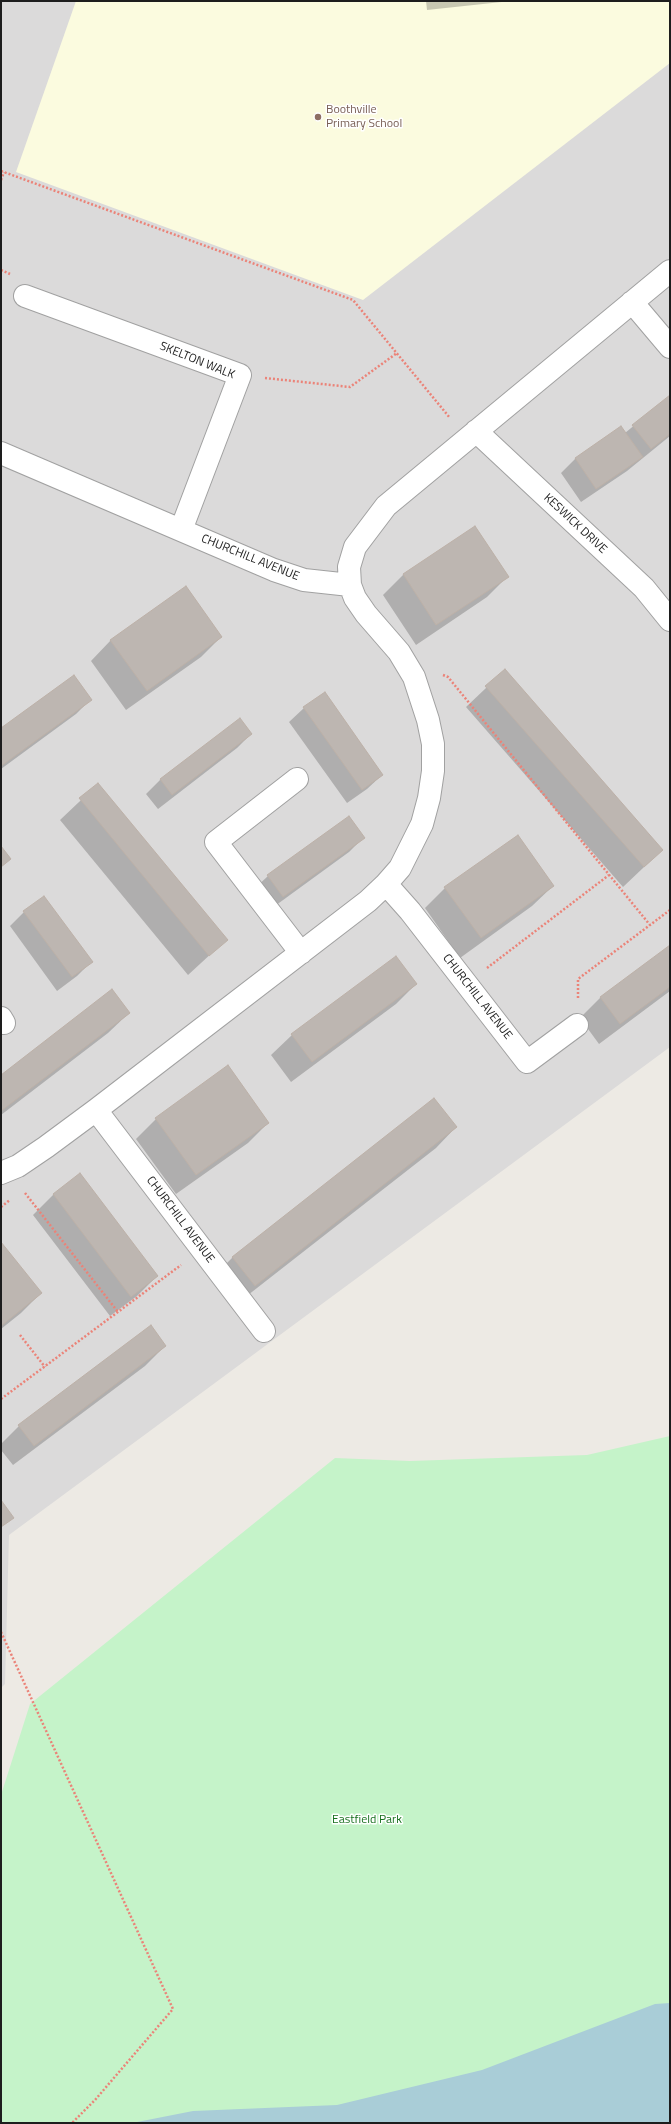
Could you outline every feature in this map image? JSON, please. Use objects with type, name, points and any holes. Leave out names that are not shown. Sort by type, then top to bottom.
[{"type":"street","points":[[1,1173],[18,1166],[46,1147],[301,953],[368,901],[386,884],[403,862],[422,824],[429,798],[433,771],[433,744],[428,720],[414,677],[399,652],[366,614],[350,585],[348,567],[356,547],[386,506],[670,271]]},
{"type":"street","name":"SKELTON WALK","points":[[25,296],[240,375],[181,530]]},
{"type":"street","points":[[632,302],[670,347]]},
{"type":"street","name":"KESWICK DRIVE","points":[[471,435],[644,588],[670,620]]},
{"type":"street","name":"CHURCHILL AVENUE","points":[[1,453],[274,570],[304,580],[350,585]]},
{"type":"street","points":[[297,779],[216,842],[301,953]]},
{"type":"street","name":"CHURCHILL AVENUE","points":[[386,884],[410,911],[527,1062],[577,1024]]},
{"type":"street","name":"CHURCHILL AVENUE","points":[[96,1110],[264,1331]]},
{"type":"path","points":[[1,180],[2,172],[354,300],[397,353],[471,435]]},
{"type":"path","points":[[240,375],[350,387],[397,353]]},
{"type":"path","points":[[441,674],[448,677],[650,925]]},
{"type":"path","points":[[466,984],[609,875]]},
{"type":"path","points":[[577,1024],[578,979],[670,910]]},
{"type":"path","points":[[23,1190],[118,1312]]},
{"type":"path","points":[[1,1399],[202,1249]]},
{"type":"path","points":[[20,1335],[45,1367]]},
{"type":"path","points":[[1,1632],[173,2009],[96,2100],[72,2123]]},
{"type":"shaded area","points":[[1,1],[670,1],[670,1047],[9,1535],[5,1684],[1,1688]]},
{"type":"shaded area","name":"Boothville Primary School","points":[[76,1],[670,1],[670,63],[363,300],[16,172]]},
{"type":"green space","name":"Eastfield Park","points":[[670,1436],[670,2123],[1,2123],[1,1795],[30,1704],[335,1458],[410,1461],[587,1455]]},
{"type":"water","points":[[670,2003],[670,2123],[132,2123],[193,2111],[337,2105],[482,2070],[655,2004]]},
{"type":"building","points":[[670,395],[670,434],[651,449],[632,425]]},
{"type":"building","points":[[621,426],[643,457],[596,489],[575,458]]},
{"type":"building","points":[[475,526],[509,577],[436,625],[403,574]]},
{"type":"building","points":[[186,586],[222,637],[147,691],[110,640]]},
{"type":"building","points":[[505,669],[663,850],[644,867],[485,686]]},
{"type":"building","points":[[74,675],[92,700],[1,766],[1,728]]},
{"type":"building","points":[[325,692],[383,775],[362,790],[303,707]]},
{"type":"building","points":[[240,718],[252,734],[172,795],[160,779]]},
{"type":"building","points":[[98,783],[228,940],[209,956],[79,798]]},
{"type":"building","points":[[349,816],[365,838],[283,897],[267,875]]},
{"type":"building","points":[[518,835],[554,886],[481,938],[444,887]]},
{"type":"building","points":[[1,846],[11,859],[1,867]]},
{"type":"building","points":[[44,896],[93,962],[72,977],[23,911]]},
{"type":"building","points":[[670,945],[670,987],[620,1024],[600,997]]},
{"type":"building","points":[[396,956],[417,984],[312,1062],[291,1034]]},
{"type":"building","points":[[112,989],[130,1013],[1,1111],[1,1075]]},
{"type":"building","points":[[228,1065],[269,1123],[196,1175],[155,1118]]},
{"type":"building","points":[[434,1098],[457,1127],[255,1286],[232,1257]]},
{"type":"building","points":[[80,1173],[158,1276],[131,1297],[53,1194]]},
{"type":"building","points":[[1,1242],[42,1293],[1,1326]]},
{"type":"building","points":[[151,1325],[166,1346],[34,1446],[18,1425]]},
{"type":"building","points":[[1,1500],[14,1518],[1,1527]]},
{"type":"place","name":"Boothville Primary School","points":[[318,117]]}]
